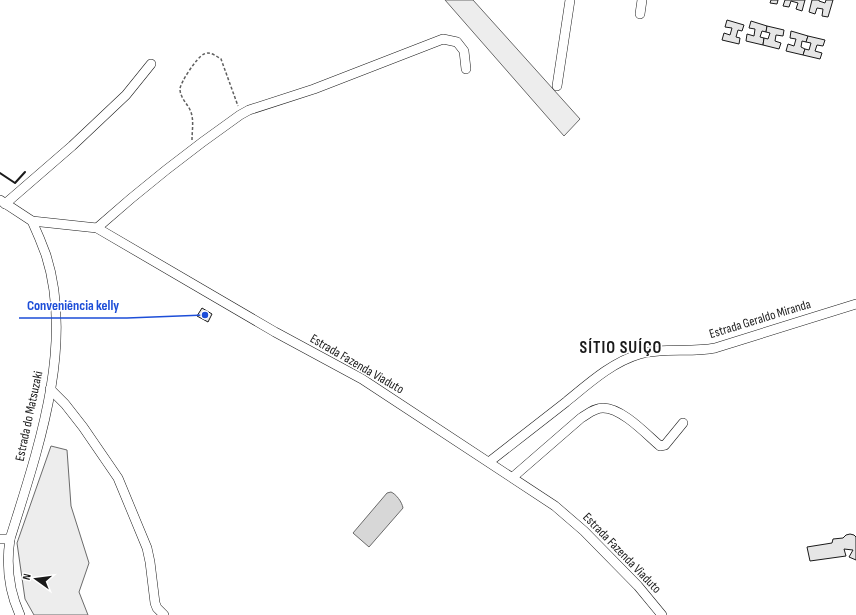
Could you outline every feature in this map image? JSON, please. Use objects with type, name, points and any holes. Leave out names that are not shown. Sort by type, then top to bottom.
[{"type":"street","points":[[557,86],[570,0]]},
{"type":"street","points":[[640,14],[642,0]]},
{"type":"street","points":[[97,228],[162,172],[249,110],[314,89],[443,39],[457,42],[464,51],[466,69]]},
{"type":"street","points":[[2,202],[72,146],[126,95],[151,64]]},
{"type":"street","name":"Estrada Fazenda Viaduto","points":[[2,202],[32,221],[97,228],[275,332],[362,379],[555,506],[584,531],[638,586],[662,615]]},
{"type":"street","name":"Estrada do Matsuzaki","points":[[20,615],[10,583],[8,552],[10,540],[34,458],[50,388],[56,341],[55,308],[46,256],[32,221]]},
{"type":"street","name":"Estrada Geraldo Miranda","points":[[489,462],[605,372],[626,359],[640,354],[658,351],[704,350],[716,348],[856,304]]},
{"type":"street","points":[[50,388],[83,426],[118,478],[147,548],[155,603],[157,608],[164,615]]},
{"type":"street","points":[[513,477],[592,410],[603,408],[613,410],[622,415],[660,446],[669,442],[683,423]]},
{"type":"street","points":[[0,539],[10,540]]},
{"type":"path","points":[[191,150],[193,125],[191,112],[181,95],[180,88],[182,81],[202,54],[208,53],[221,59],[240,115]]},
{"type":"shaded area","points":[[445,0],[473,0],[580,119],[564,136]]},
{"type":"shaded area","points":[[51,446],[67,450],[71,506],[89,563],[79,592],[88,615],[34,615],[25,599],[17,543]]},
{"type":"shaded area","points":[[391,492],[398,498],[403,508],[369,547],[353,533],[387,493]]},
{"type":"building","points":[[771,0],[778,0],[777,4],[770,3]]},
{"type":"building","points":[[785,0],[805,0],[802,11],[796,9],[798,3],[791,1],[789,7],[783,6]]},
{"type":"building","points":[[812,0],[819,0],[825,3],[826,0],[833,0],[828,17],[822,16],[823,9],[817,8],[815,14],[809,12]]},
{"type":"building","points":[[727,20],[744,25],[742,31],[738,30],[736,37],[740,38],[739,44],[722,40],[724,33],[730,35],[732,28],[725,27]]},
{"type":"building","points":[[751,21],[767,26],[766,32],[762,31],[760,37],[764,38],[763,45],[746,41],[747,34],[754,36],[755,29],[749,28]]},
{"type":"building","points":[[767,26],[784,30],[783,36],[776,35],[775,41],[781,43],[779,49],[763,45],[764,38],[768,39],[770,33],[766,32]]},
{"type":"building","points":[[791,31],[808,36],[806,42],[802,41],[801,47],[805,49],[803,55],[786,51],[788,44],[794,46],[796,39],[790,38]]},
{"type":"building","points":[[808,36],[825,40],[823,46],[817,45],[815,51],[822,53],[820,59],[803,55],[805,49],[809,50],[811,43],[806,42]]},
{"type":"building","points":[[202,308],[212,314],[208,322],[197,316]]},
{"type":"building","points":[[850,534],[856,537],[856,560],[849,557],[853,550],[844,549],[846,556],[810,561],[807,547],[832,543],[833,539],[843,538]]},
{"type":"wall","points":[[0,173],[15,183],[25,172]]},
{"type":"place","name":"Conveniência kelly","points":[[205,315]]},
{"type":"district","name":"SÍTIO SUÍÇO","points":[[621,348]]}]
